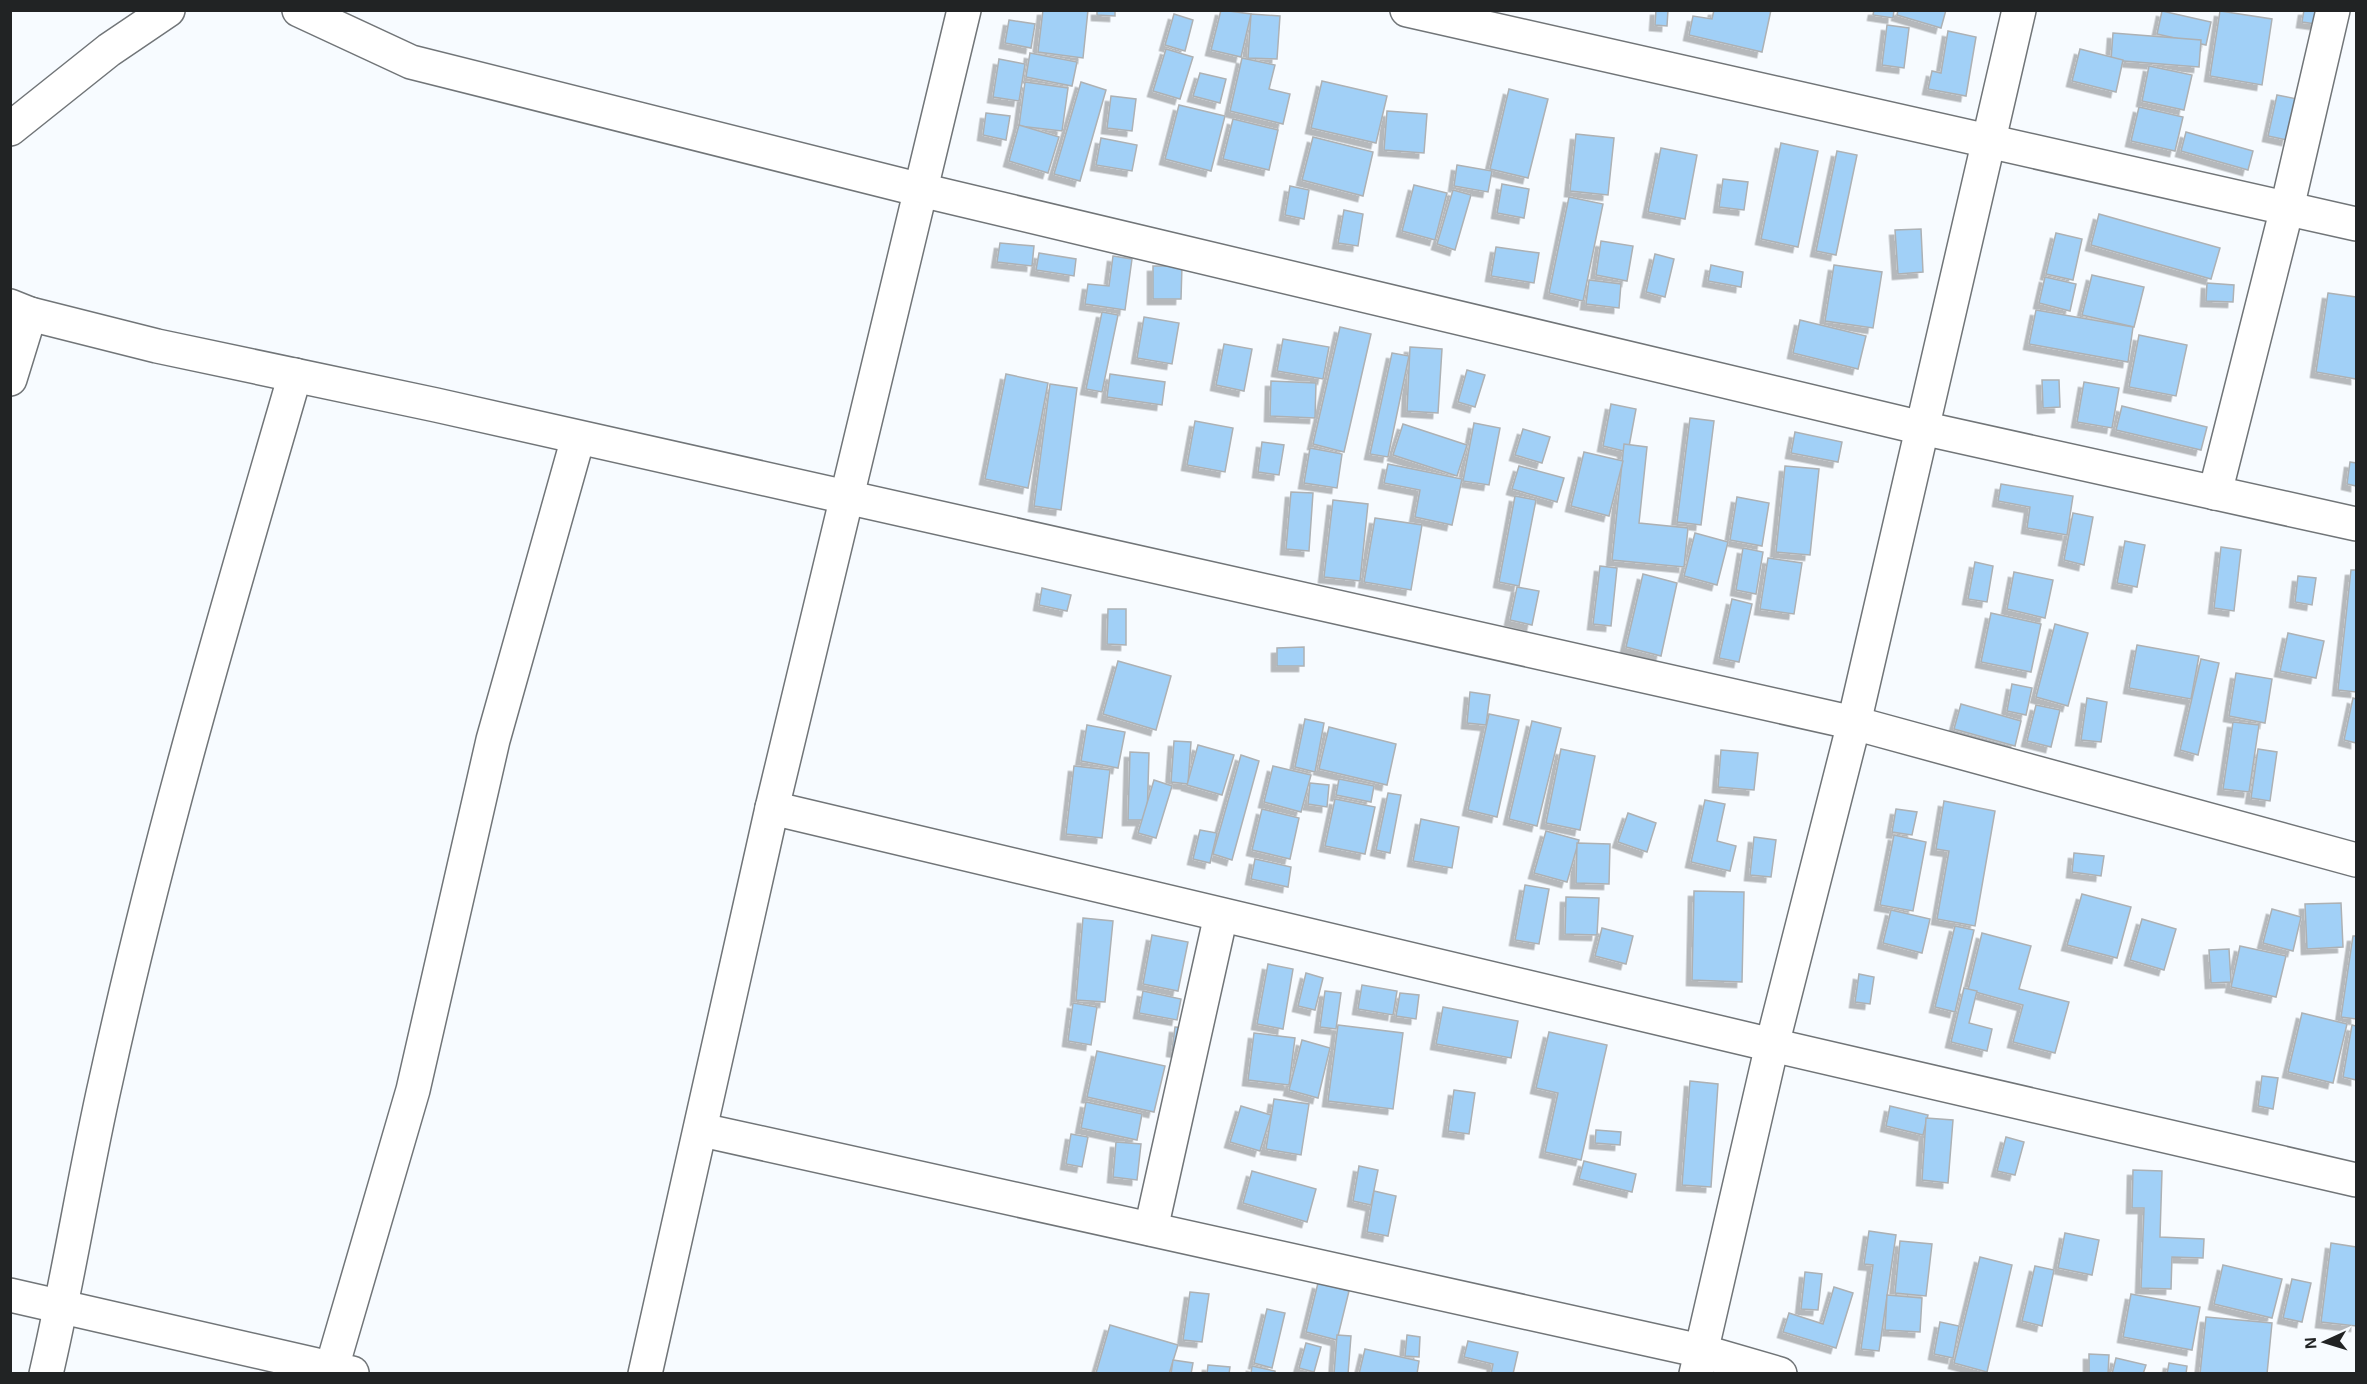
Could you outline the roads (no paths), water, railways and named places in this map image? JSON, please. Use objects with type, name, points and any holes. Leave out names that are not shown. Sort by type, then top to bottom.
[{"type":"street","points":[[10,129],[109,50],[168,10]]},
{"type":"street","points":[[299,10],[411,62],[921,190],[1922,428],[2356,524]]},
{"type":"street","points":[[645,1374],[702,1130],[772,808],[964,10]]},
{"type":"street","points":[[1407,10],[2356,224]]},
{"type":"street","points":[[1698,1363],[1772,1045],[1854,723],[2019,10]]},
{"type":"street","points":[[2215,493],[2287,208],[2333,10]]},
{"type":"street","points":[[10,379],[20,310],[157,346],[1854,723],[2356,860]]},
{"type":"street","points":[[46,1374],[62,1305],[106,1080],[189,738],[295,375]]},
{"type":"street","points":[[10,1295],[62,1305],[338,1372],[413,1090],[492,740],[578,438]]},
{"type":"street","points":[[772,808],[1772,1045],[2356,1180]]},
{"type":"street","points":[[1150,1229],[1221,915]]},
{"type":"street","points":[[702,1130],[1150,1229],[1698,1363],[1780,1374]]}]
